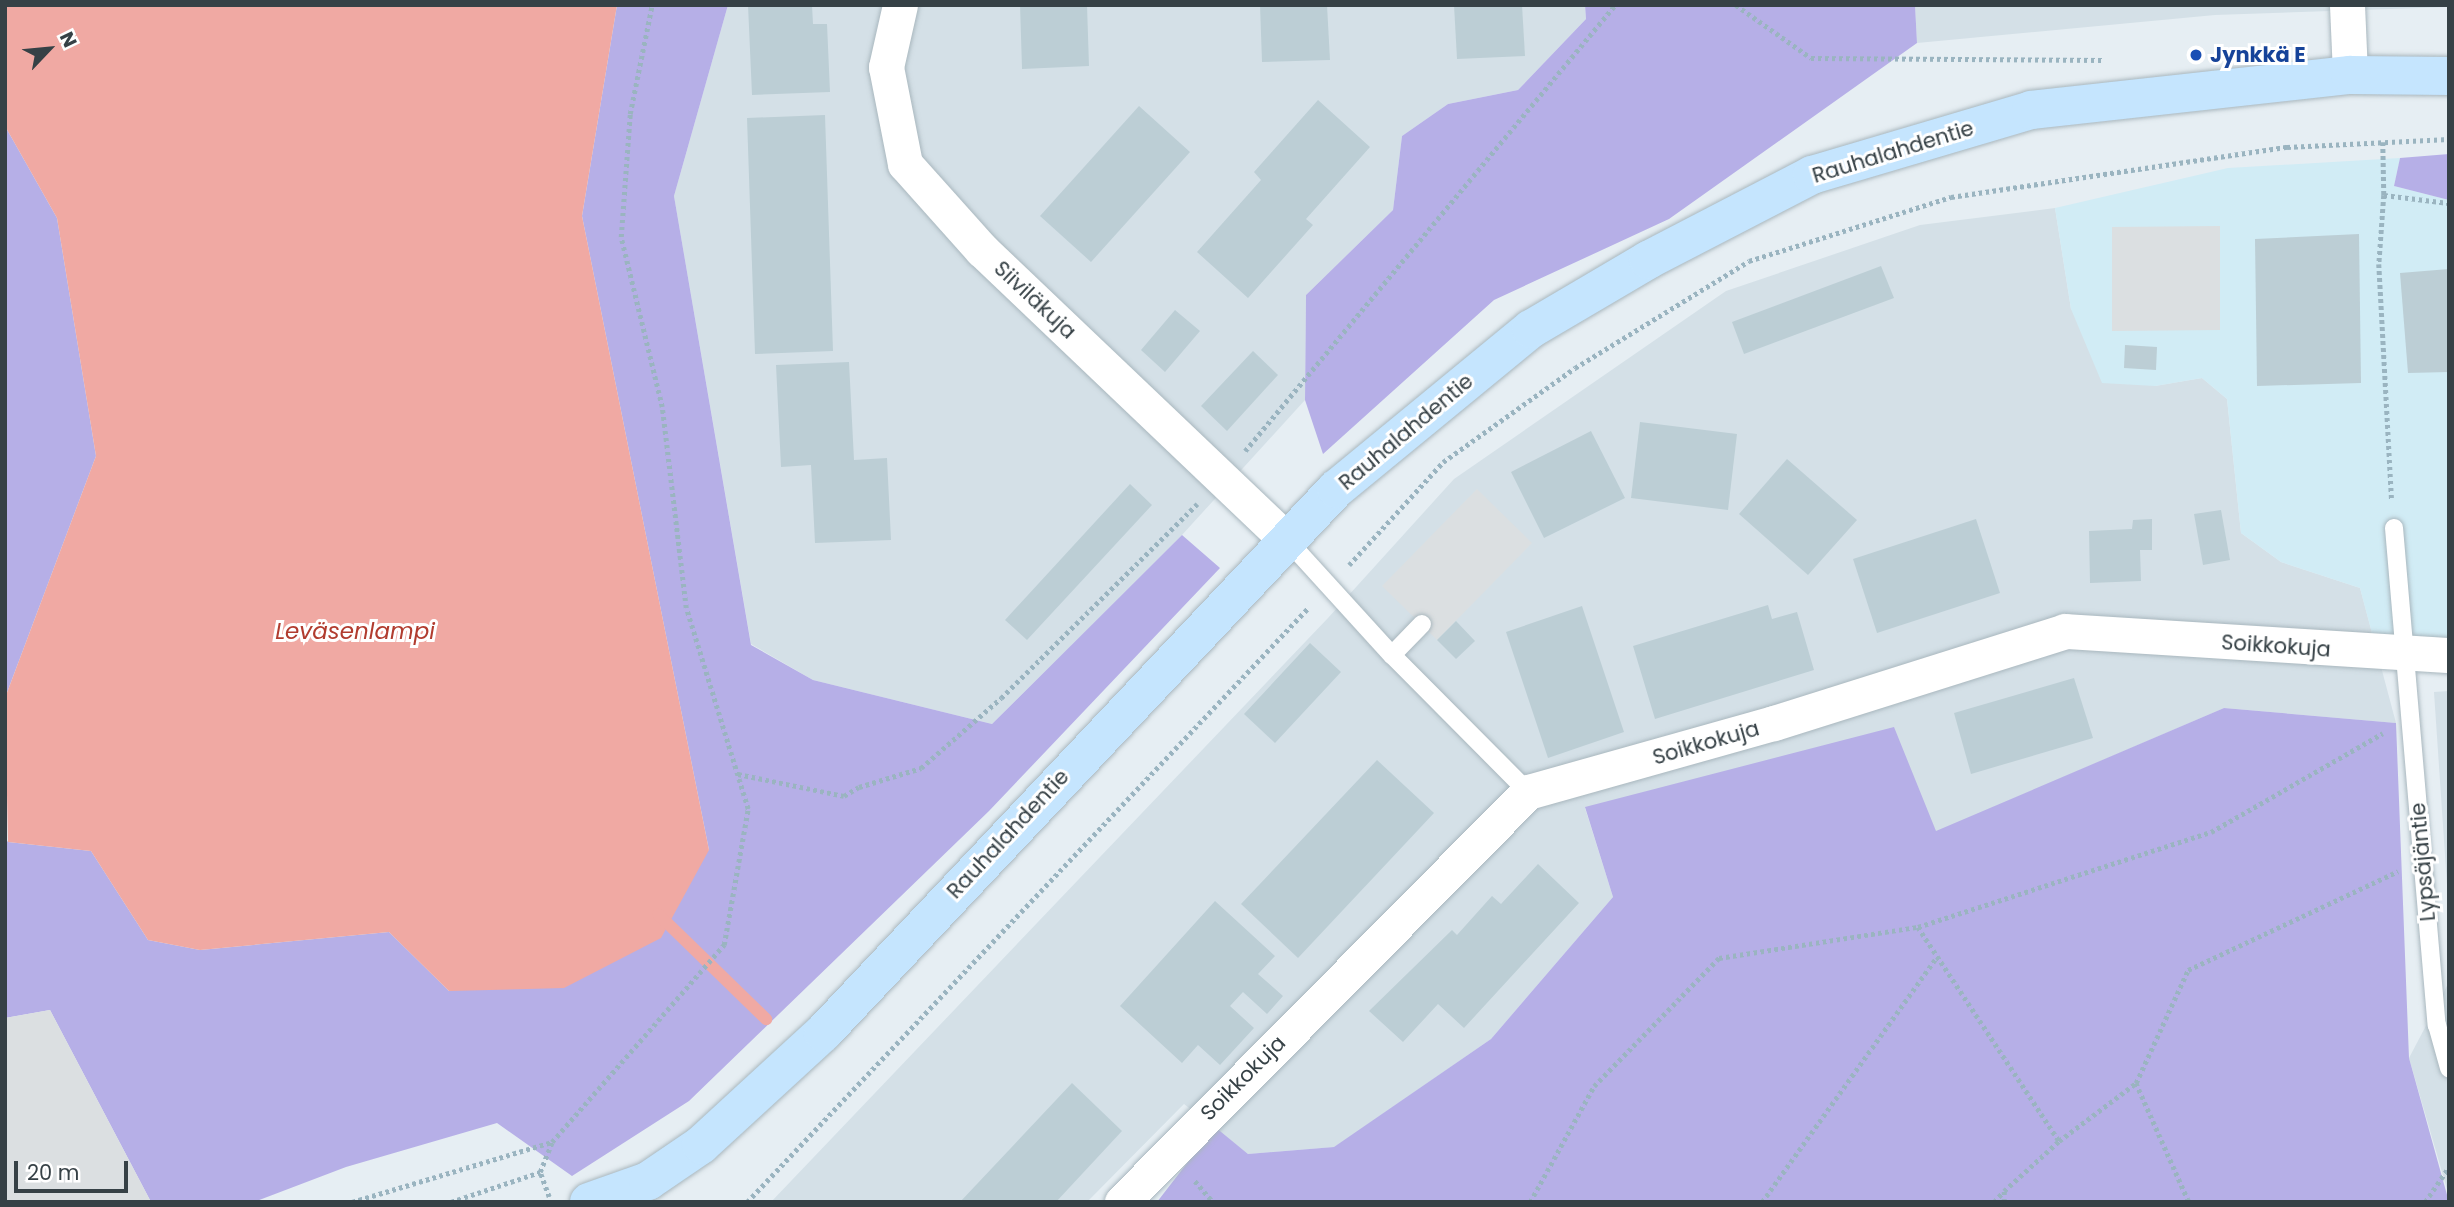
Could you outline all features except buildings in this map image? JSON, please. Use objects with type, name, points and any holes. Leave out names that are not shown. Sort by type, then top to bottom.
[{"type":"main road","name":"Rauhalahdentie","points":[[589,1202],[648,1181],[701,1145],[823,1033],[1289,542],[1336,489],[1531,329],[1647,260],[1812,175],[2031,110],[2350,75],[2449,76]]},
{"type":"street","name":"Siiviläkuja","points":[[900,5],[886,66],[905,164],[982,250],[1289,542]]},
{"type":"street","points":[[2347,5],[2350,75]]},
{"type":"street","name":"Soikkokuja","points":[[1122,1202],[1528,792],[1774,723],[2064,631],[2449,655]]},
{"type":"lane","name":"Lypsäjäntie","points":[[2394,528],[2437,1025],[2449,1068]]},
{"type":"lane","points":[[1289,542],[1392,655],[1528,792]]},
{"type":"lane","points":[[1392,655],[1422,624]]},
{"type":"path","points":[[551,1202],[540,1172],[552,1142],[724,945],[748,809],[686,608],[662,407],[621,237],[630,114],[652,5]]},
{"type":"path","points":[[1736,5],[1811,58],[2113,60]]},
{"type":"path","points":[[747,1202],[1443,463],[1575,368],[1749,261],[1951,197],[2287,147],[2449,139]]},
{"type":"path","points":[[2383,142],[2384,195],[2379,264],[2382,366],[2394,528]]},
{"type":"path","points":[[2384,195],[2449,203]]},
{"type":"path","points":[[1531,1202],[1594,1086],[1719,958],[1918,927],[2211,832],[2411,717]]},
{"type":"path","points":[[1994,1202],[2059,1141],[2136,1083],[2188,970],[2423,859]]},
{"type":"path","points":[[1918,927],[2059,1141]]},
{"type":"path","points":[[1762,1202],[1937,957]]},
{"type":"path","points":[[2136,1083],[2189,1202]]},
{"type":"path","points":[[352,1202],[552,1142]]},
{"type":"path","points":[[2425,1202],[2449,1167]]},
{"type":"path","points":[[452,1202],[540,1172]]},
{"type":"path","points":[[2004,1191],[2004,1202]]},
{"type":"shaded area","points":[[617,5],[728,5],[674,196],[751,645],[813,680],[992,724],[1182,535],[1220,568],[989,811],[689,1101],[572,1176],[497,1123],[346,1167],[254,1202],[151,1202],[50,1010],[5,1018],[5,838],[8,842],[91,851],[148,940],[200,950],[389,932],[449,991],[709,850],[582,216]]},
{"type":"shaded area","points":[[728,5],[1585,5],[1586,19],[1518,90],[1448,104],[1402,136],[1393,210],[1306,295],[1305,400],[1182,535],[992,724],[813,680],[751,644],[674,196]]},
{"type":"shaded area","points":[[1585,5],[1915,5],[1917,43],[1669,219],[1494,300],[1323,454],[1305,400],[1306,295],[1393,210],[1402,136],[1448,104],[1518,90],[1586,19]]},
{"type":"shaded area","points":[[1915,5],[2449,7],[2215,15],[1917,43]]},
{"type":"shaded area","points":[[5,126],[57,218],[96,456],[5,698]]},
{"type":"shaded area","points":[[2449,154],[2449,200],[2394,186],[2400,158]]},
{"type":"shaded area","points":[[2400,158],[2394,186],[2449,200],[2449,638],[2373,637],[2360,588],[2281,562],[2241,533],[2227,399],[2202,378],[2155,386],[2102,383],[2071,309],[2055,208],[2228,168]]},
{"type":"shaded area","points":[[2055,208],[2071,309],[2155,386],[2202,378],[2227,399],[2241,533],[2281,562],[2360,588],[2396,723],[2224,708],[1936,832],[1585,808],[1613,897],[1491,1039],[1335,1147],[1248,1154],[1184,1104],[1087,1202],[771,1202],[1328,618],[1454,479],[1726,291],[1920,225]]},
{"type":"shaded area","points":[[2220,226],[2220,330],[2112,331],[2112,227]]},
{"type":"shaded area","points":[[1477,489],[1532,543],[1437,640],[1382,586]]},
{"type":"shaded area","points":[[2449,691],[2449,914],[2434,692]]},
{"type":"shaded area","points":[[2224,708],[2396,723],[2409,1058],[2449,1202],[1157,1202],[1215,1127],[1248,1154],[1334,1147],[1491,1039],[1613,897],[1585,807],[1894,727],[1936,831]]},
{"type":"shaded area","points":[[2449,982],[2449,1196],[2409,1058]]},
{"type":"shaded area","points":[[50,1010],[151,1202],[5,1202],[5,1018]]},
{"type":"water","name":"Leväsenlampi","points":[[5,5],[617,5],[582,216],[709,850],[661,938],[564,988],[449,991],[389,932],[200,950],[148,940],[91,851],[8,842],[5,698],[96,456],[57,218],[5,126]]},
{"type":"waterway","points":[[658,914],[766,1019]]},
{"type":"place","name":"Jynkkä E","points":[[2196,55]]}]
